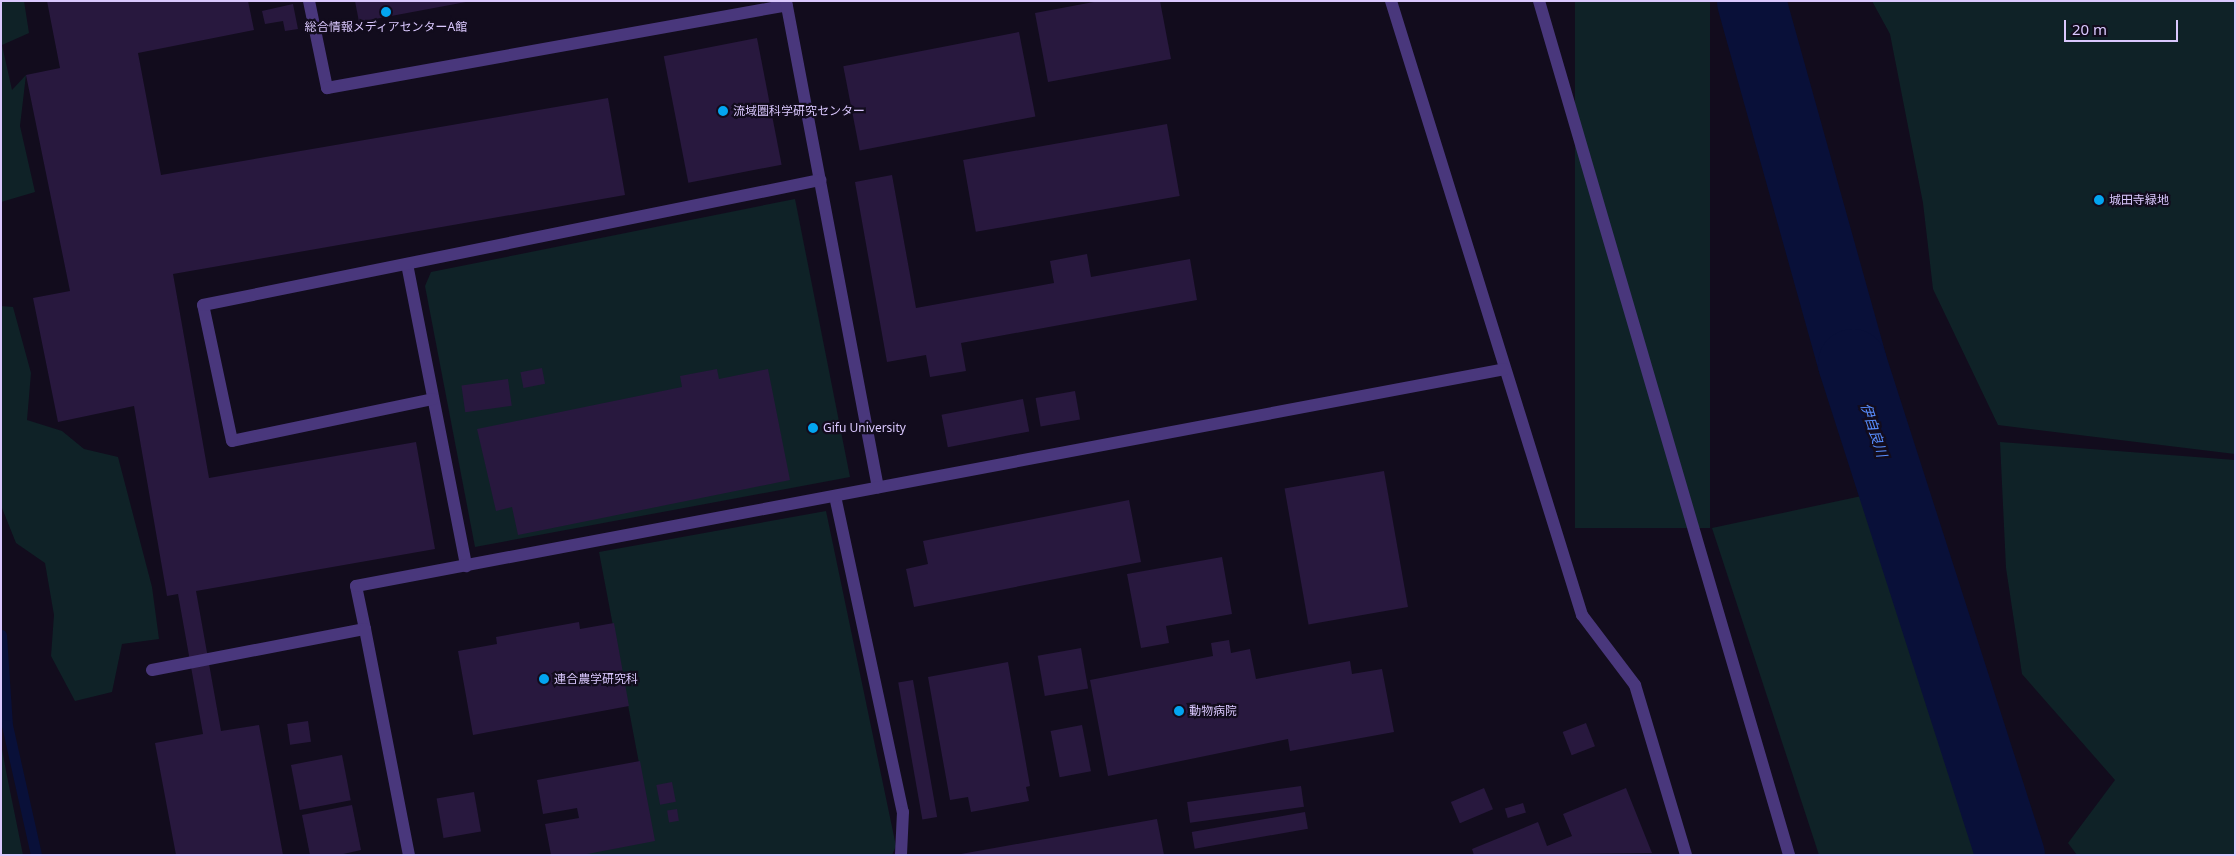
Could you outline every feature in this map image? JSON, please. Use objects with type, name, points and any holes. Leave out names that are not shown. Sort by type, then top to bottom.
[{"type":"street","points":[[309,1],[327,88],[786,3],[878,487]]},
{"type":"street","points":[[1391,1],[1582,615],[1635,685],[1686,855]]},
{"type":"street","points":[[1539,1],[1789,855]]},
{"type":"street","points":[[433,399],[232,440],[203,305],[820,180]]},
{"type":"street","points":[[407,264],[466,566]]},
{"type":"street","points":[[409,855],[356,586],[1505,368]]},
{"type":"street","points":[[835,496],[903,812],[901,855]]},
{"type":"street","points":[[152,670],[365,629]]},
{"type":"green space","points":[[1,1],[24,1],[29,33],[2,45],[12,90],[26,75],[20,126],[35,192],[1,202]]},
{"type":"green space","points":[[1575,1],[1710,1],[1710,528],[1575,528]]},
{"type":"green space","points":[[1872,1],[2235,1],[2235,454],[1998,425],[1933,289],[1923,203],[1890,34]]},
{"type":"green space","points":[[795,199],[850,477],[475,547],[425,286],[431,272]]},
{"type":"green space","points":[[1,306],[13,307],[31,373],[27,420],[62,431],[84,449],[118,457],[152,587],[159,639],[122,644],[112,692],[75,701],[51,656],[54,615],[45,563],[16,543],[2,508]]},
{"type":"green space","points":[[2000,442],[2235,460],[2235,855],[2077,855],[2068,843],[2115,780],[2022,674],[2006,568]]},
{"type":"green space","points":[[1871,494],[1985,855],[1819,855],[1712,528]]},
{"type":"green space","points":[[826,511],[896,846],[892,855],[561,855],[653,837],[599,552]]},
{"type":"green space","points":[[1,744],[7,776],[23,855],[1,855]]},
{"type":"building","points":[[47,1],[248,1],[254,30],[138,53],[161,175],[608,98],[625,195],[173,274],[209,478],[416,442],[435,549],[196,591],[221,731],[259,725],[283,855],[176,855],[155,743],[203,734],[178,594],[167,596],[134,406],[58,422],[33,298],[70,291],[26,75],[60,68]]},
{"type":"building","name":"総合情報メディアセンターA館","points":[[355,1],[466,1],[466,2],[359,22]]},
{"type":"building","points":[[1099,1],[1160,1],[1171,59],[1048,82],[1035,13]]},
{"type":"building","points":[[293,4],[298,29],[285,31],[283,21],[265,24],[262,11]]},
{"type":"building","points":[[1019,32],[1035,116],[860,151],[843,66]]},
{"type":"building","name":"流域圏科学研究センター","points":[[757,38],[782,165],[688,183],[664,56]]},
{"type":"building","points":[[1167,124],[1180,196],[976,232],[963,160]]},
{"type":"building","points":[[892,175],[916,308],[1054,283],[1050,261],[1087,254],[1091,277],[1190,259],[1197,300],[961,343],[966,371],[930,377],[926,355],[887,362],[855,182]]},
{"type":"building","points":[[542,368],[545,384],[523,388],[520,372]]},
{"type":"building","points":[[717,369],[719,379],[768,369],[790,480],[518,535],[512,507],[496,511],[477,429],[682,387],[680,376]]},
{"type":"building","points":[[508,379],[512,406],[465,412],[461,386]]},
{"type":"building","points":[[1075,391],[1080,420],[1041,427],[1036,398]]},
{"type":"building","points":[[1023,399],[1029,431],[948,447],[942,415]]},
{"type":"building","points":[[1384,471],[1408,607],[1308,624],[1285,489]]},
{"type":"building","points":[[1129,500],[1141,562],[914,607],[906,569],[928,564],[923,541]]},
{"type":"building","points":[[1222,557],[1232,614],[1166,626],[1169,643],[1141,648],[1127,574]]},
{"type":"building","name":"連合農学研究科","points":[[579,622],[580,629],[614,623],[629,706],[473,735],[458,651],[497,644],[496,637]]},
{"type":"building","name":"動物病院","points":[[1229,640],[1231,653],[1250,649],[1256,679],[1350,661],[1352,674],[1382,669],[1394,732],[1290,751],[1288,739],[1108,776],[1090,680],[1213,656],[1211,643]]},
{"type":"building","points":[[1081,648],[1088,688],[1045,696],[1038,656]]},
{"type":"building","points":[[1008,662],[1030,786],[1026,787],[1029,801],[971,812],[968,797],[950,800],[928,677]]},
{"type":"building","points":[[913,680],[937,817],[922,819],[898,683]]},
{"type":"building","points":[[308,721],[311,742],[290,745],[287,724]]},
{"type":"building","points":[[1586,723],[1595,746],[1572,755],[1563,732]]},
{"type":"building","points":[[1082,725],[1091,771],[1060,777],[1051,731]]},
{"type":"building","points":[[342,755],[351,800],[300,810],[291,765]]},
{"type":"building","points":[[640,761],[655,841],[582,855],[551,855],[545,824],[579,818],[577,808],[543,814],[537,780]]},
{"type":"building","points":[[672,782],[676,802],[660,805],[656,785]]},
{"type":"building","points":[[1301,786],[1304,807],[1190,823],[1187,802]]},
{"type":"building","points":[[1484,788],[1493,809],[1460,823],[1451,802]]},
{"type":"building","points":[[1626,788],[1652,853],[1474,855],[1472,849],[1538,822],[1547,846],[1572,836],[1563,814]]},
{"type":"building","points":[[474,792],[481,831],[444,838],[437,799]]},
{"type":"building","points":[[1523,803],[1526,813],[1508,818],[1505,809]]},
{"type":"building","points":[[352,805],[361,850],[339,855],[310,855],[302,815]]},
{"type":"building","points":[[677,809],[679,821],[669,822],[667,811]]},
{"type":"building","points":[[1305,812],[1308,829],[1195,849],[1192,832]]},
{"type":"building","points":[[1157,819],[1164,855],[961,855],[961,854]]},
{"type":"waterway","name":"伊自良川","points":[[1751,1],[1852,363],[2010,855]]},
{"type":"waterway","points":[[1,635],[7,725],[36,855]]},
{"type":"place","name":"総合情報メディアセンターA館","points":[[386,12]]},
{"type":"place","name":"流域圏科学研究センター","points":[[723,111]]},
{"type":"place","name":"城田寺緑地","points":[[2099,200]]},
{"type":"place","name":"Gifu University","points":[[813,428]]},
{"type":"place","name":"連合農学研究科","points":[[544,679]]},
{"type":"place","name":"動物病院","points":[[1179,711]]}]
